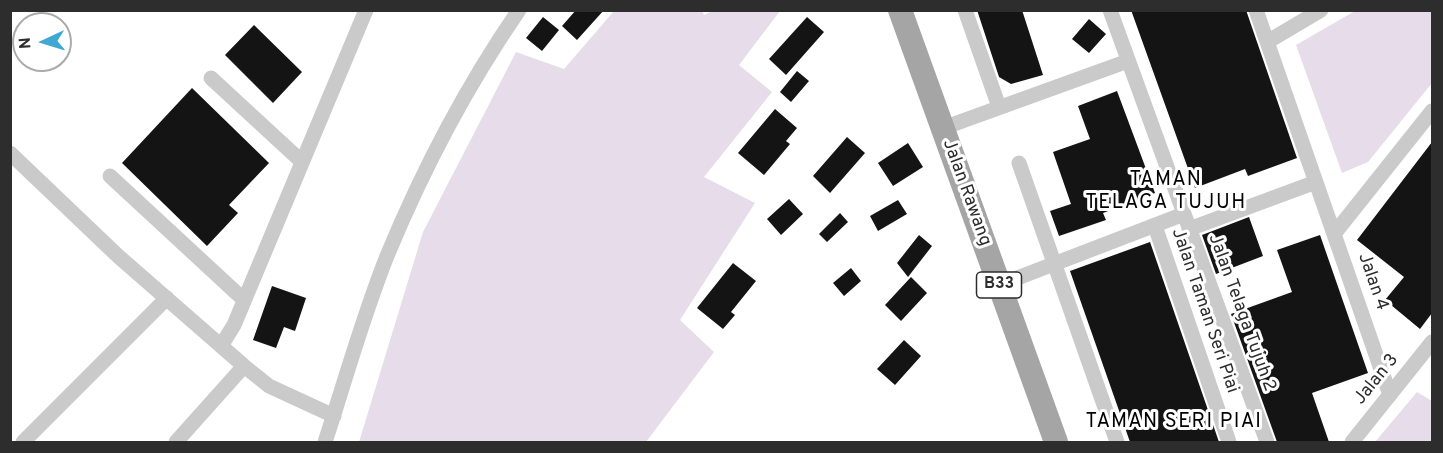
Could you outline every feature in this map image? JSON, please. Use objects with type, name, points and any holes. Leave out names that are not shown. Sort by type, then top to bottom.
[{"type":"main road","name":"Jalan Rawang","points":[[900,10],[1056,442]]},
{"type":"street","points":[[221,345],[234,325],[366,10]]},
{"type":"street","points":[[326,442],[387,258],[422,179],[484,61],[519,10]]},
{"type":"street","points":[[965,10],[999,107]]},
{"type":"street","name":"Jalan Telaga Tujuh 2","points":[[1110,10],[1267,442]]},
{"type":"street","name":"Jalan 4","points":[[1256,10],[1390,395]]},
{"type":"street","points":[[1267,42],[1321,10]]},
{"type":"street","points":[[943,128],[1128,61]]},
{"type":"street","points":[[211,78],[301,161]]},
{"type":"street","points":[[1334,234],[1432,111]]},
{"type":"street","points":[[10,153],[118,256],[244,366],[269,386],[334,416]]},
{"type":"street","points":[[1019,164],[1117,442]]},
{"type":"street","points":[[110,176],[243,299]]},
{"type":"street","points":[[999,285],[1155,226],[1187,221],[1316,182]]},
{"type":"street","name":"Jalan Taman Seri Piai","points":[[1155,226],[1229,442]]},
{"type":"street","points":[[23,442],[167,298]]},
{"type":"street","name":"Jalan 3","points":[[1352,442],[1432,342]]},
{"type":"street","points":[[176,442],[244,366]]},
{"type":"shaded area","points":[[702,10],[704,15],[712,11],[780,11],[739,65],[772,92],[704,177],[755,203],[680,320],[714,352],[646,442],[359,442],[423,232],[516,52],[564,69],[614,11]]},
{"type":"shaded area","points":[[1355,11],[1432,11],[1432,83],[1368,162],[1342,173],[1296,45]]},
{"type":"shaded area","points":[[1417,392],[1432,401],[1432,442],[1375,442]]},
{"type":"building","points":[[576,10],[604,10],[577,40],[562,26]]},
{"type":"building","points":[[977,10],[1022,10],[1043,75],[1011,84],[999,77]]},
{"type":"building","points":[[1131,10],[1246,10],[1297,158],[1248,176],[1245,169],[1195,188]]},
{"type":"building","points":[[543,17],[559,30],[542,51],[526,38]]},
{"type":"building","points":[[807,17],[824,32],[786,75],[769,59]]},
{"type":"building","points":[[1089,19],[1106,34],[1089,53],[1072,39]]},
{"type":"building","points":[[254,25],[302,72],[273,103],[225,55]]},
{"type":"building","points":[[797,71],[809,81],[791,102],[780,92]]},
{"type":"building","points":[[192,88],[269,163],[229,205],[238,213],[207,246],[122,163]]},
{"type":"building","points":[[1117,91],[1155,193],[1103,213],[1106,220],[1059,236],[1050,211],[1071,204],[1053,152],[1090,139],[1078,106]]},
{"type":"building","points":[[775,109],[797,128],[786,141],[790,144],[764,175],[738,153]]},
{"type":"building","points":[[847,137],[865,153],[830,193],[813,176]]},
{"type":"building","points":[[1432,142],[1432,313],[1420,329],[1385,300],[1404,277],[1357,240]]},
{"type":"building","points":[[908,143],[923,167],[893,186],[878,163]]},
{"type":"building","points":[[789,199],[803,214],[781,235],[767,219]]},
{"type":"building","points":[[898,200],[907,214],[878,231],[870,216]]},
{"type":"building","points":[[840,213],[848,222],[827,242],[819,234]]},
{"type":"building","points":[[1249,217],[1263,256],[1216,274],[1202,235]]},
{"type":"building","points":[[919,235],[932,246],[908,277],[897,263]]},
{"type":"building","points":[[1320,235],[1368,373],[1312,393],[1329,442],[1277,442],[1231,314],[1292,292],[1277,250]]},
{"type":"building","points":[[1150,242],[1219,442],[1130,442],[1070,271]]},
{"type":"building","points":[[733,263],[756,281],[731,312],[735,315],[723,329],[697,308]]},
{"type":"building","points":[[851,268],[861,281],[844,296],[833,283]]},
{"type":"building","points":[[911,277],[927,293],[901,321],[885,305]]},
{"type":"building","points":[[272,286],[306,298],[295,331],[284,327],[276,348],[253,340]]},
{"type":"building","points":[[904,340],[921,356],[895,385],[877,369]]},
{"type":"district","name":"TAMAN TELAGA TUJUH","points":[[1166,192]]},
{"type":"district","name":"TAMAN SERI PIAI","points":[[1174,423]]}]
